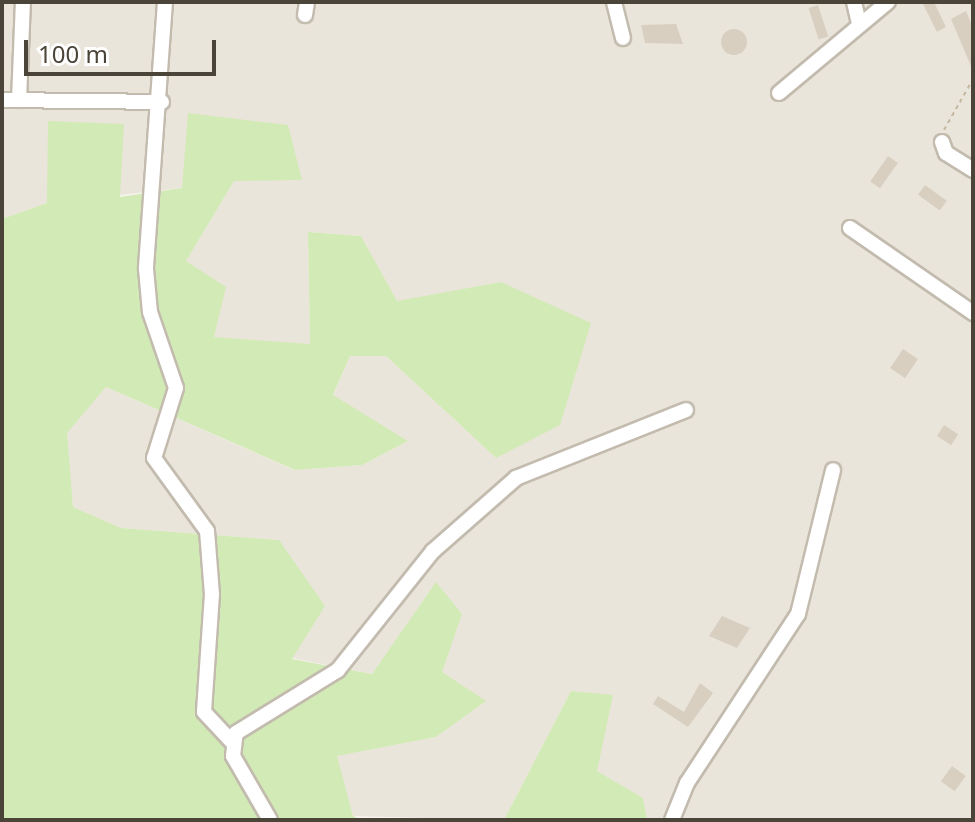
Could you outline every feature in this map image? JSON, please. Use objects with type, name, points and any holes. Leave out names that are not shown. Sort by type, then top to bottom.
[{"type":"street","points":[[19,100],[23,2]]},
{"type":"street","points":[[165,2],[162,102],[146,269],[150,312],[176,388],[154,458],[207,531],[212,594],[204,712],[231,741],[270,820]]},
{"type":"street","points":[[614,2],[623,38]]},
{"type":"street","points":[[854,2],[859,24]]},
{"type":"street","points":[[779,93],[888,2]]},
{"type":"street","points":[[2,100],[162,102]]},
{"type":"street","points":[[942,142],[946,153],[973,170]]},
{"type":"street","points":[[850,228],[973,313]]},
{"type":"street","points":[[231,741],[338,670],[433,551],[516,478],[686,410]]},
{"type":"street","points":[[672,820],[687,783],[798,614],[833,470]]},
{"type":"path","points":[[942,142],[973,79]]},
{"type":"shaded area","points":[[2,2],[973,2],[973,820],[647,820],[642,798],[597,771],[571,691],[504,820],[353,816],[336,756],[436,737],[485,701],[442,673],[436,583],[372,674],[292,658],[279,540],[121,528],[73,507],[66,433],[106,387],[294,470],[362,465],[408,441],[333,396],[350,356],[386,356],[496,458],[501,282],[397,302],[361,236],[308,232],[310,345],[213,337],[185,262],[234,181],[288,125],[182,188],[47,203],[2,219]]},
{"type":"green space","points":[[188,113],[288,125],[302,180],[234,181],[186,261],[226,287],[214,337],[310,344],[308,232],[361,236],[397,301],[501,282],[591,323],[560,425],[496,458],[386,356],[350,356],[333,395],[408,441],[362,465],[295,470],[106,387],[67,433],[73,507],[121,528],[279,540],[325,606],[292,659],[372,674],[436,582],[462,614],[442,672],[486,701],[436,737],[337,756],[353,816],[360,820],[2,820],[2,219],[47,203],[48,121],[124,124],[120,197],[182,188]]},
{"type":"green space","points":[[571,691],[613,695],[597,771],[643,798],[647,820],[504,820]]},
{"type":"building","points":[[922,2],[934,2],[946,27],[937,32]]},
{"type":"building","points":[[818,5],[828,36],[819,39],[808,8]]},
{"type":"building","points":[[966,11],[973,28],[973,71],[951,19]]},
{"type":"building","points":[[676,24],[683,44],[645,43],[641,25]]},
{"type":"building","points":[[734,29],[743,33],[747,42],[743,51],[734,55],[725,51],[721,42],[725,33]]},
{"type":"building","points":[[888,156],[898,163],[880,188],[870,181]]},
{"type":"building","points":[[925,185],[947,201],[940,211],[918,195]]},
{"type":"building","points":[[903,349],[918,359],[905,378],[890,368]]},
{"type":"building","points":[[944,425],[958,434],[951,445],[937,436]]},
{"type":"building","points":[[722,616],[750,628],[737,648],[709,636]]},
{"type":"building","points":[[700,683],[713,693],[688,727],[653,704],[658,696],[684,712]]},
{"type":"building","points":[[952,766],[966,776],[955,791],[941,781]]}]
